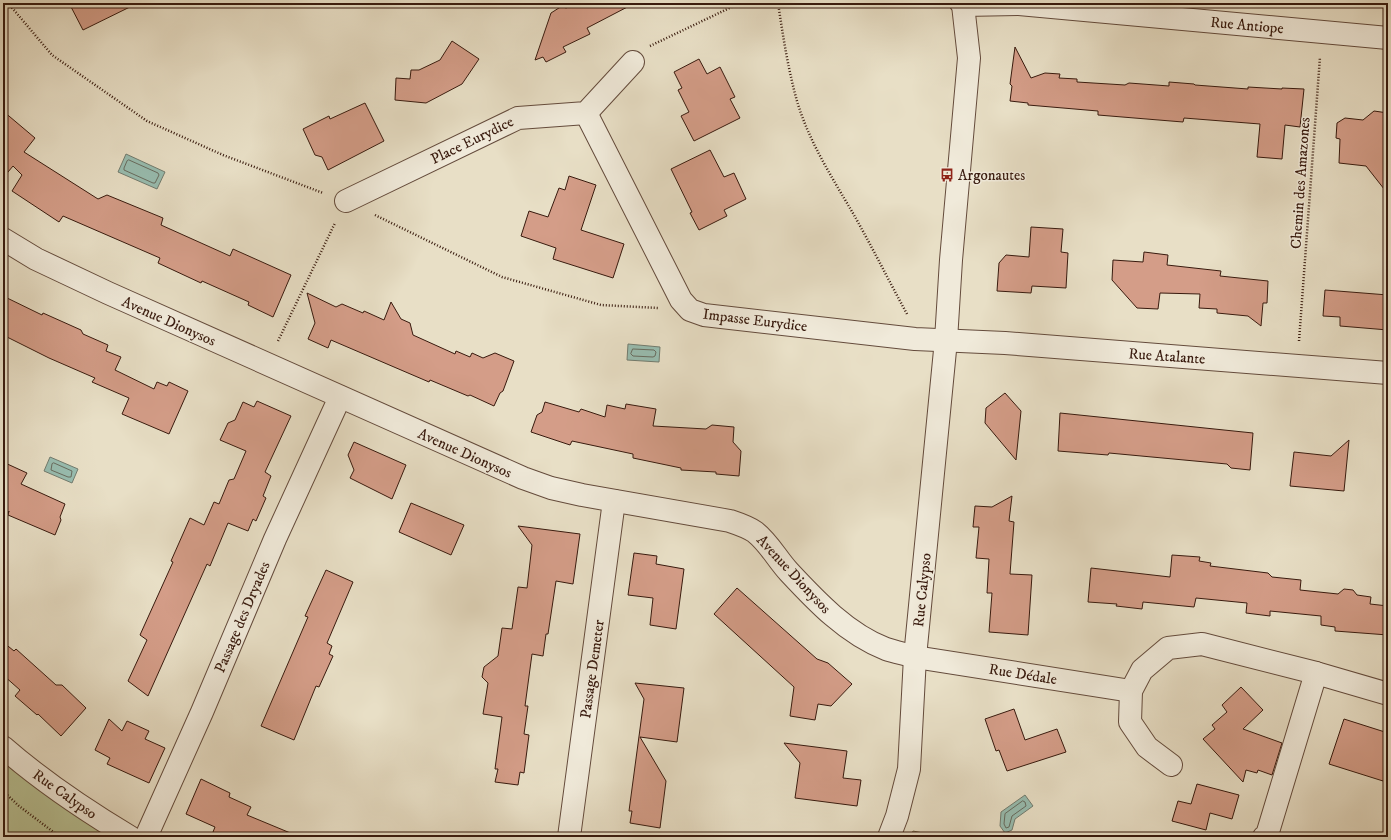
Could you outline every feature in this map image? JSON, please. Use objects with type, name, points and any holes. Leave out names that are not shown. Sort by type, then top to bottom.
[{"type":"street","name":"Rue Antiope","points":[[962,4],[1019,4],[1388,38]]},
{"type":"street","name":"Rue Calypso","points":[[889,837],[897,816],[909,769],[915,657],[946,340],[951,260],[969,58],[962,4]]},
{"type":"street","points":[[586,113],[633,62]]},
{"type":"street","name":"Impasse Eurydice","points":[[586,113],[681,300],[690,310],[704,315],[915,339],[946,340]]},
{"type":"street","name":"Place Eurydice","points":[[346,201],[518,118],[586,113]]},
{"type":"street","name":"Avenue Dionysos","points":[[3,239],[36,259],[523,478],[551,488],[582,495],[730,521],[744,526],[764,541],[788,571],[834,616],[856,633],[886,649],[915,657]]},
{"type":"street","name":"Rue Atalante","points":[[946,340],[1005,343],[1388,373]]},
{"type":"street","name":"Passage des Dryades","points":[[146,837],[202,712],[275,539],[340,397]]},
{"type":"street","name":"Passage Demeter","points":[[568,837],[614,500]]},
{"type":"street","points":[[1172,765],[1147,747],[1130,722],[1131,691],[1142,670],[1168,648],[1202,644],[1316,673],[1388,694]]},
{"type":"street","name":"Rue Dédale","points":[[915,657],[1131,691]]},
{"type":"street","points":[[1264,837],[1266,835],[1316,673]]},
{"type":"street","name":"Rue Calypso","points":[[3,747],[60,793],[130,837]]},
{"type":"path","points":[[633,62],[647,48],[740,3]]},
{"type":"path","points":[[778,3],[785,46],[798,101],[809,133],[911,321],[915,339]]},
{"type":"path","name":"Chemin des Amazones","points":[[1297,366],[1322,32]]},
{"type":"path","points":[[267,364],[346,201]]},
{"type":"path","points":[[3,791],[19,806],[60,837]]},
{"type":"green space","points":[[3,756],[112,837],[3,837]]},
{"type":"green space","points":[[913,831],[943,837],[910,837]]},
{"type":"water","points":[[126,154],[165,172],[157,189],[118,172]]},
{"type":"water","points":[[628,344],[660,347],[659,362],[627,360]]},
{"type":"water","points":[[50,457],[78,469],[72,483],[44,471]]},
{"type":"water","points":[[1025,795],[1033,806],[1015,819],[1012,830],[1005,833],[1000,826],[1001,812]]},
{"type":"building","points":[[69,3],[138,3],[83,30]]},
{"type":"building","points":[[577,3],[635,3],[587,28],[590,34],[563,47],[566,52],[546,62],[543,57],[535,60],[551,13],[562,6],[566,8]]},
{"type":"building","points":[[452,41],[479,59],[462,84],[426,103],[395,100],[396,78],[410,79],[411,70],[419,70],[440,60]]},
{"type":"building","points":[[1015,47],[1031,78],[1045,73],[1060,74],[1059,78],[1077,79],[1077,82],[1125,85],[1129,83],[1169,86],[1169,82],[1248,89],[1248,87],[1304,89],[1300,127],[1285,125],[1282,159],[1257,157],[1260,124],[1184,118],[1183,122],[1098,115],[1098,111],[1028,105],[1028,103],[1010,101],[1012,86],[1010,84]]},
{"type":"building","points":[[699,59],[707,74],[720,67],[735,97],[730,99],[740,118],[694,141],[681,116],[689,112],[678,90],[682,88],[674,72]]},
{"type":"building","points":[[365,103],[384,141],[328,170],[322,157],[315,155],[303,129],[329,116],[330,119]]},
{"type":"building","points":[[3,111],[35,138],[24,152],[98,199],[107,195],[163,218],[161,225],[230,256],[233,249],[291,275],[273,317],[248,305],[249,302],[202,281],[201,283],[158,263],[160,258],[63,216],[59,222],[12,191],[22,175],[13,166],[3,178]]},
{"type":"building","points":[[1374,111],[1388,113],[1388,194],[1366,166],[1339,163],[1340,139],[1336,138],[1337,123],[1345,118],[1363,120]]},
{"type":"building","points":[[710,150],[724,177],[734,173],[746,199],[724,210],[727,216],[699,230],[671,169]]},
{"type":"building","points":[[569,176],[596,185],[581,230],[624,244],[613,278],[553,259],[556,248],[521,236],[529,211],[548,217],[559,188],[565,190]]},
{"type":"building","points":[[1031,227],[1063,229],[1061,252],[1068,253],[1066,288],[1032,286],[1031,293],[997,291],[999,263],[1006,255],[1029,257]]},
{"type":"building","points":[[1144,252],[1168,255],[1167,265],[1221,271],[1220,276],[1268,281],[1267,303],[1263,303],[1261,326],[1248,316],[1217,313],[1217,309],[1199,308],[1200,294],[1160,293],[1158,309],[1137,308],[1112,280],[1113,260],[1143,262]]},
{"type":"building","points":[[1325,290],[1388,295],[1388,330],[1340,326],[1340,317],[1323,316]]},
{"type":"building","points":[[307,293],[336,307],[342,304],[363,313],[364,311],[384,320],[391,302],[401,319],[410,323],[413,335],[455,354],[456,351],[470,357],[472,353],[483,358],[495,353],[514,361],[503,391],[500,393],[494,406],[430,380],[429,382],[331,340],[328,348],[308,339],[315,323]]},
{"type":"building","points":[[3,296],[42,315],[43,313],[81,330],[83,334],[108,345],[106,351],[121,357],[115,370],[154,389],[157,382],[167,386],[169,382],[188,391],[169,434],[122,414],[129,398],[92,382],[95,378],[49,358],[3,335]]},
{"type":"building","points":[[1005,393],[1021,411],[1016,460],[985,423],[986,408]]},
{"type":"building","points":[[257,401],[291,416],[265,472],[271,476],[263,496],[266,498],[256,521],[253,519],[248,531],[228,523],[210,566],[207,564],[148,696],[128,681],[147,640],[140,635],[173,562],[171,561],[190,518],[204,525],[214,502],[219,504],[229,480],[234,479],[246,451],[220,440],[228,423],[235,420],[243,402],[254,407]]},
{"type":"building","points":[[545,402],[579,412],[581,409],[605,417],[607,405],[625,409],[626,404],[656,409],[653,426],[706,429],[712,425],[734,427],[733,442],[741,451],[739,476],[716,474],[716,472],[681,470],[681,468],[633,458],[633,454],[572,441],[570,445],[531,432],[537,415],[542,412]]},
{"type":"building","points":[[1060,413],[1253,433],[1250,470],[1231,468],[1227,464],[1109,453],[1108,455],[1058,451]]},
{"type":"building","points":[[1349,440],[1344,491],[1290,486],[1294,452],[1331,456]]},
{"type":"building","points":[[354,442],[406,465],[392,499],[350,478],[354,470],[348,455]]},
{"type":"building","points":[[3,462],[27,473],[21,484],[65,504],[55,535],[8,515],[9,511],[3,523]]},
{"type":"building","points":[[1012,496],[1009,521],[1014,522],[1010,574],[1032,575],[1028,635],[989,632],[992,593],[987,593],[989,559],[976,558],[979,527],[973,527],[975,506],[992,507]]},
{"type":"building","points":[[411,503],[464,525],[451,555],[399,532]]},
{"type":"building","points":[[518,526],[580,534],[573,584],[556,581],[543,656],[532,654],[525,706],[528,706],[524,734],[529,735],[524,773],[520,772],[518,785],[495,782],[498,769],[495,769],[502,717],[483,714],[488,683],[482,677],[484,667],[498,656],[502,628],[512,629],[518,587],[527,588],[532,545]]},
{"type":"building","points":[[634,553],[657,556],[656,564],[684,569],[676,629],[650,625],[653,598],[628,595]]},
{"type":"building","points":[[1172,555],[1200,557],[1199,561],[1211,563],[1210,566],[1268,573],[1272,577],[1301,580],[1300,590],[1338,594],[1344,589],[1353,590],[1357,595],[1371,597],[1370,604],[1388,606],[1388,635],[1335,631],[1335,627],[1321,625],[1321,616],[1270,611],[1270,616],[1246,613],[1247,603],[1196,598],[1194,607],[1143,602],[1142,609],[1116,606],[1117,604],[1088,602],[1091,568],[1170,577]]},
{"type":"building","points":[[326,570],[353,582],[327,643],[332,646],[329,654],[333,656],[319,687],[316,686],[294,740],[261,726],[308,617],[305,616]]},
{"type":"building","points":[[737,588],[817,659],[828,663],[852,684],[831,706],[818,704],[815,720],[790,716],[794,687],[714,614]]},
{"type":"building","points":[[3,642],[14,651],[16,649],[56,685],[62,685],[86,708],[61,736],[38,714],[37,715],[15,696],[20,690],[3,675]]},
{"type":"building","points":[[635,683],[684,688],[677,742],[640,737],[666,781],[660,828],[630,823],[632,811],[629,811],[644,699]]},
{"type":"building","points":[[1241,687],[1263,710],[1243,729],[1282,743],[1272,775],[1258,770],[1257,773],[1246,770],[1243,782],[1203,739],[1215,729],[1212,725],[1227,712],[1222,705]]},
{"type":"building","points":[[1014,709],[1025,740],[1057,729],[1066,752],[1007,771],[999,750],[996,751],[985,719]]},
{"type":"building","points":[[109,719],[122,731],[127,721],[149,731],[145,739],[165,748],[149,783],[107,764],[110,758],[95,750]]},
{"type":"building","points":[[1344,719],[1388,733],[1388,765],[1383,781],[1329,764]]},
{"type":"building","points":[[784,743],[847,751],[843,778],[861,780],[857,806],[795,798],[800,763]]},
{"type":"building","points":[[201,779],[230,793],[229,797],[251,807],[247,815],[300,837],[211,837],[215,827],[186,814]]},
{"type":"building","points":[[1197,784],[1239,795],[1232,819],[1210,813],[1206,830],[1172,821],[1178,801],[1191,804]]},
{"type":"place","name":"Argonautes","points":[[947,175]]}]
